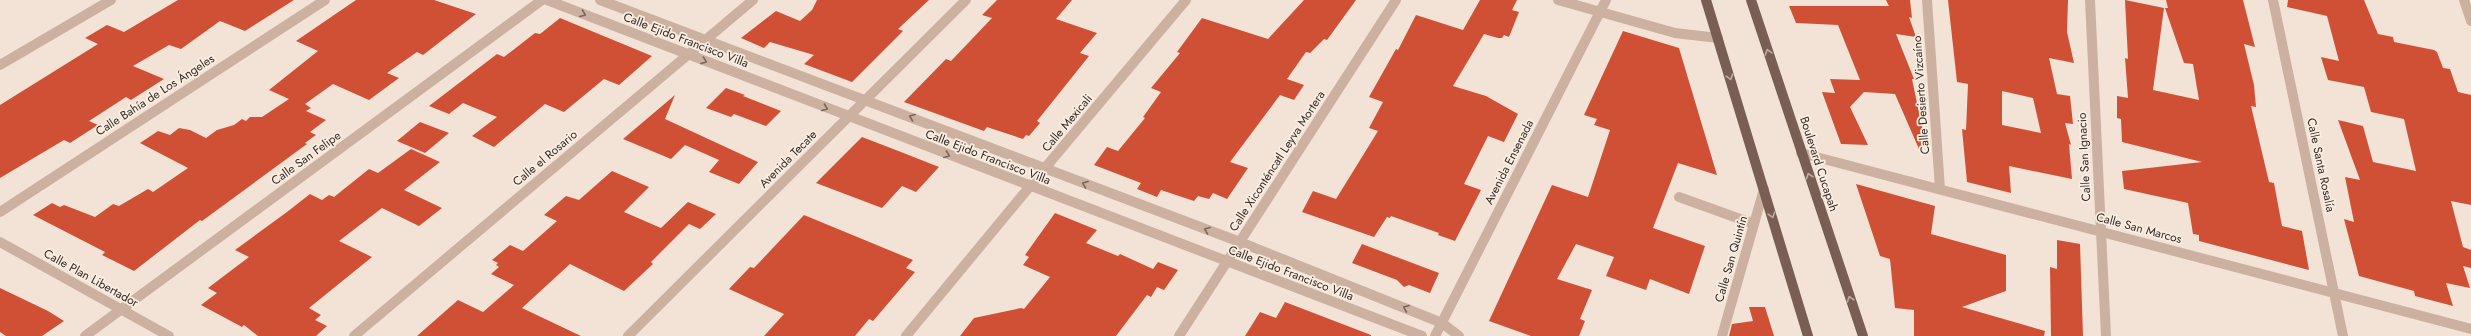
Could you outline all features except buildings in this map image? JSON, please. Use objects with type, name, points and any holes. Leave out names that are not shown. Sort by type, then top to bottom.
[{"type":"main road","points":[[1706,0],[1808,336]]},
{"type":"main road","name":"Boulevard Cucapah","points":[[1751,0],[1863,336]]},
{"type":"street","points":[[0,65],[111,0]]},
{"type":"street","name":"Calle Bahía de Los Ángeles","points":[[0,212],[325,0]]},
{"type":"street","name":"Calle San Felipe","points":[[86,336],[542,0]]},
{"type":"street","name":"Calle Ejido Francisco Villa","points":[[546,0],[1030,187],[1422,336]]},
{"type":"street","name":"Calle Ejido Francisco Villa","points":[[600,0],[866,99],[1240,242],[1442,323],[1459,336]]},
{"type":"street","name":"Calle el Rosario","points":[[354,336],[753,0]]},
{"type":"street","name":"Avenida Tecate","points":[[628,336],[966,0]]},
{"type":"street","name":"Calle Mexicali","points":[[906,336],[1186,0]]},
{"type":"street","name":"Calle Xiconténcatl Leyva Mortera","points":[[1179,336],[1396,0]]},
{"type":"street","points":[[1558,0],[1675,33],[1718,38]]},
{"type":"street","name":"Avenida Ensenada","points":[[1435,336],[1606,0]]},
{"type":"street","name":"Calle Desierto Vizcaíno","points":[[1927,0],[1940,189]]},
{"type":"street","name":"Calle San Ignacio","points":[[2090,0],[2106,336]]},
{"type":"street","name":"Calle Santa Rosalía","points":[[2273,0],[2343,336]]},
{"type":"street","points":[[2464,0],[2471,20]]},
{"type":"street","name":"Calle San Marcos","points":[[1801,153],[2471,329]]},
{"type":"street","name":"Calle San Quintín","points":[[1722,336],[1764,189]]},
{"type":"street","points":[[1679,197],[1754,224]]},
{"type":"street","name":"Calle Plan Libertador","points":[[0,242],[169,336]]}]
